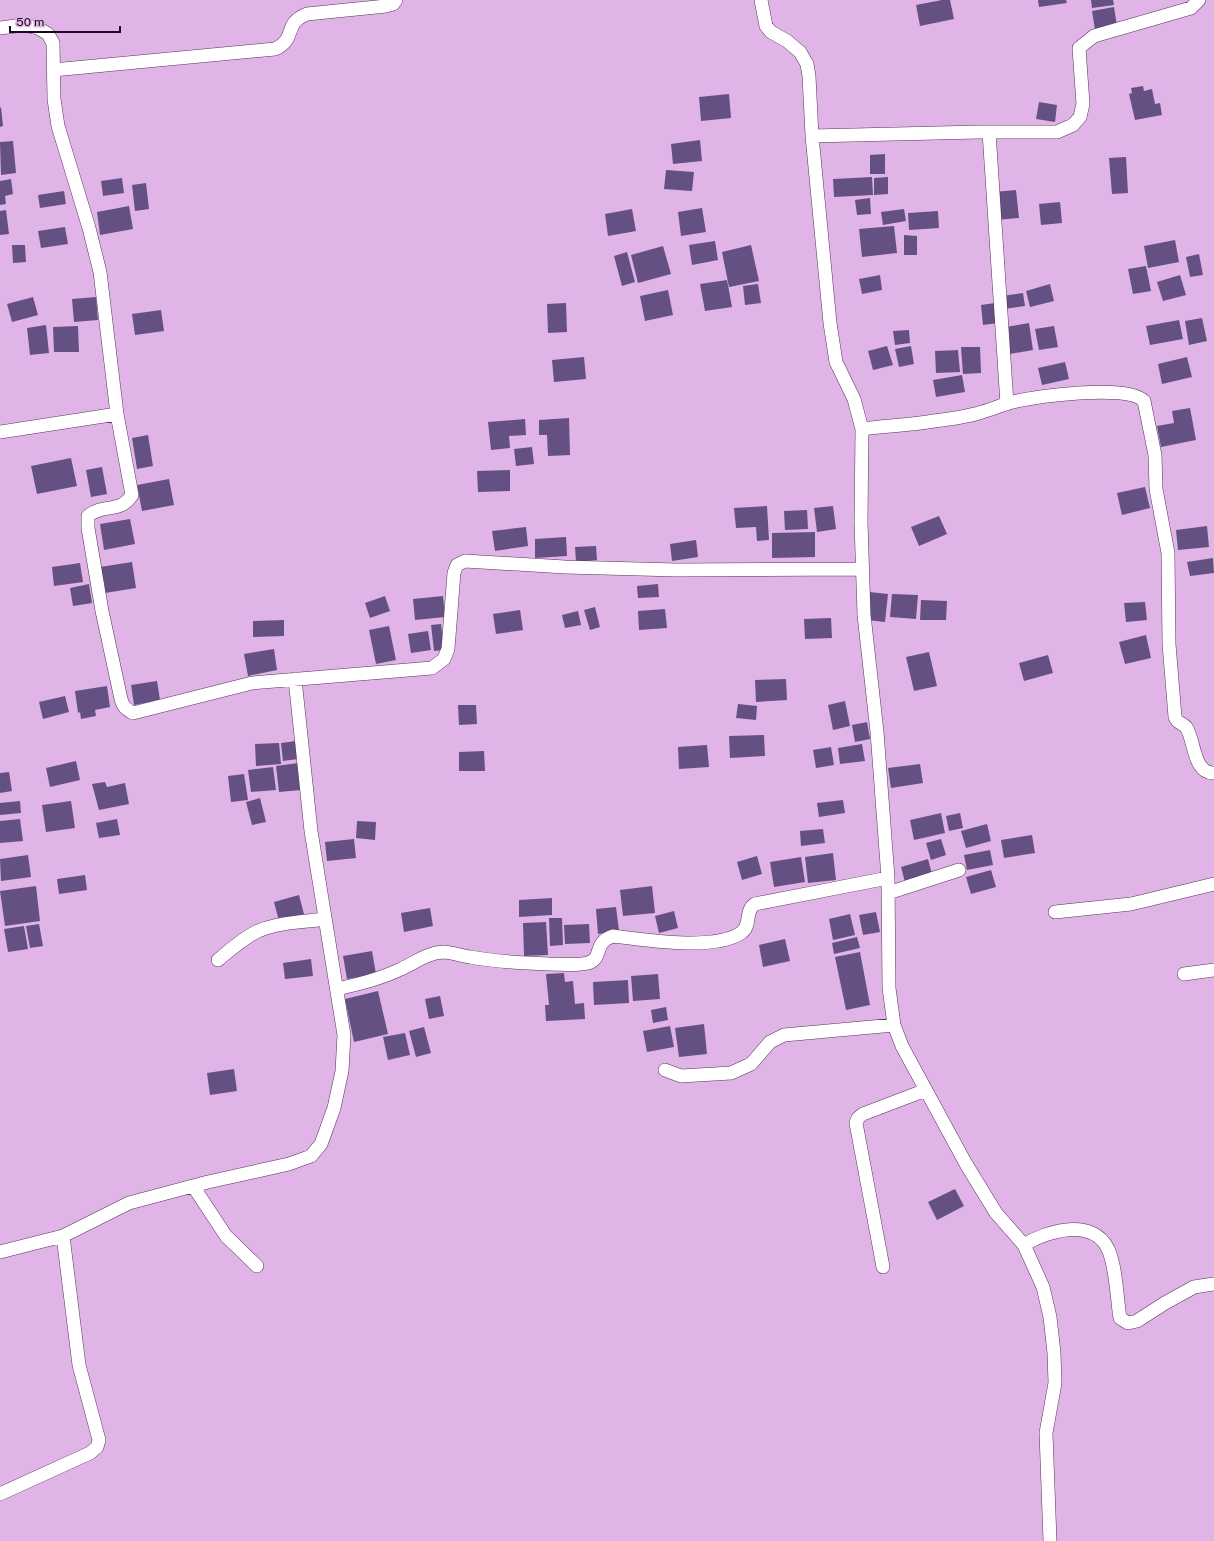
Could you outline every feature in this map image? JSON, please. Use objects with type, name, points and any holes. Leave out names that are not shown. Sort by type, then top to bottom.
[{"type":"street","points":[[53,70],[275,49],[286,42],[295,20],[307,14],[386,6],[393,4],[396,0]]},
{"type":"street","points":[[761,0],[766,26],[771,32],[787,41],[800,52],[807,64],[812,136],[830,323],[836,362],[854,399],[862,429],[862,569],[864,615],[877,732],[888,878],[889,988],[894,1026],[902,1046],[966,1164],[996,1213],[1024,1245],[1043,1287],[1050,1317],[1054,1353],[1055,1383],[1046,1433],[1050,1541]]},
{"type":"street","points":[[812,136],[1057,132],[1073,125],[1080,117],[1083,104],[1079,48],[1086,41],[1094,36],[1191,8],[1199,0]]},
{"type":"street","points":[[0,28],[23,25],[38,28],[48,34],[53,43],[54,99],[58,126],[89,228],[100,272],[118,414],[132,495],[127,503],[120,507],[94,511],[88,516],[88,528],[102,611],[123,707],[133,713],[252,683],[295,678],[432,668],[444,659],[448,649],[454,573],[457,565],[465,561],[565,567],[669,569],[862,569]]},
{"type":"street","points":[[989,132],[1007,404]]},
{"type":"street","points":[[862,429],[932,422],[982,413],[1007,404],[1081,393],[1127,392],[1140,396],[1144,401],[1155,455],[1156,489],[1168,553],[1169,644],[1175,717],[1176,720],[1185,726],[1192,738],[1198,762],[1203,770],[1214,773]]},
{"type":"street","points":[[0,432],[118,414]]},
{"type":"street","points":[[0,1252],[63,1236],[129,1203],[193,1186],[289,1164],[311,1156],[321,1144],[334,1108],[342,1071],[344,1035],[311,831],[295,678]]},
{"type":"street","points":[[888,893],[959,870]]},
{"type":"street","points":[[337,988],[367,982],[401,969],[422,957],[434,953],[444,952],[470,958],[512,962],[579,965],[590,962],[597,957],[600,944],[604,939],[613,936],[681,944],[732,938],[743,932],[748,924],[749,911],[755,904],[888,878]]},
{"type":"street","points":[[1055,912],[1131,904],[1214,884]]},
{"type":"street","points":[[218,960],[258,931],[281,924],[325,919]]},
{"type":"street","points":[[1184,974],[1214,970]]},
{"type":"street","points":[[665,1070],[681,1076],[731,1073],[751,1064],[770,1042],[784,1035],[894,1026]]},
{"type":"street","points":[[883,1268],[856,1124],[858,1118],[864,1114],[926,1090]]},
{"type":"street","points":[[193,1186],[226,1236],[257,1266]]},
{"type":"street","points":[[1024,1245],[1034,1239],[1060,1231],[1073,1229],[1089,1231],[1100,1239],[1108,1249],[1114,1274],[1120,1318],[1128,1323],[1137,1321],[1165,1303],[1194,1288],[1214,1284]]},
{"type":"street","points":[[0,1494],[90,1453],[97,1447],[99,1440],[79,1365],[63,1236]]},
{"type":"building","points":[[950,0],[954,19],[920,26],[916,5]]},
{"type":"building","points":[[1038,0],[1066,0],[1067,3],[1039,7]]},
{"type":"building","points":[[1091,0],[1113,0],[1114,5],[1092,8]]},
{"type":"building","points":[[1114,7],[1117,26],[1095,30],[1092,11]]},
{"type":"building","points":[[1143,86],[1144,91],[1152,89],[1155,104],[1160,103],[1162,115],[1135,120],[1129,94],[1132,93],[1131,88]]},
{"type":"building","points":[[729,94],[731,118],[701,121],[699,97]]},
{"type":"building","points":[[1039,102],[1057,105],[1055,122],[1036,119]]},
{"type":"building","points":[[1,107],[3,126],[0,127],[0,108]]},
{"type":"building","points":[[700,140],[702,161],[673,164],[671,144]]},
{"type":"building","points":[[13,141],[16,173],[1,175],[0,142]]},
{"type":"building","points":[[885,154],[885,174],[870,174],[870,155]]},
{"type":"building","points":[[1126,157],[1128,193],[1112,194],[1109,158]]},
{"type":"building","points":[[666,170],[694,172],[692,191],[664,189]]},
{"type":"building","points":[[872,177],[873,195],[834,197],[833,179]]},
{"type":"building","points":[[888,177],[888,194],[874,195],[874,178]]},
{"type":"building","points":[[122,178],[124,193],[103,196],[101,181]]},
{"type":"building","points":[[11,179],[13,194],[5,196],[6,204],[0,205],[0,181]]},
{"type":"building","points":[[146,183],[149,209],[135,211],[132,185]]},
{"type":"building","points":[[1016,190],[1019,218],[997,220],[994,192]]},
{"type":"building","points":[[64,191],[66,204],[40,208],[38,195]]},
{"type":"building","points":[[870,198],[871,214],[857,215],[855,200]]},
{"type":"building","points":[[1060,202],[1062,223],[1041,225],[1039,204]]},
{"type":"building","points":[[129,206],[133,229],[100,235],[97,212]]},
{"type":"building","points":[[702,208],[706,232],[681,236],[678,212]]},
{"type":"building","points":[[632,209],[636,231],[608,236],[605,214]]},
{"type":"building","points":[[904,209],[906,221],[883,225],[881,212]]},
{"type":"building","points":[[6,210],[9,234],[0,235],[0,211]]},
{"type":"building","points":[[938,211],[939,228],[909,230],[908,213]]},
{"type":"building","points":[[894,226],[897,253],[862,257],[859,229]]},
{"type":"building","points":[[65,227],[68,244],[41,248],[38,231]]},
{"type":"building","points":[[904,235],[917,236],[917,255],[904,255]]},
{"type":"building","points":[[1175,240],[1179,262],[1148,268],[1144,246]]},
{"type":"building","points":[[715,241],[718,260],[692,265],[689,245]]},
{"type":"building","points":[[12,245],[25,245],[26,262],[13,263]]},
{"type":"building","points":[[751,245],[759,281],[729,287],[722,252]]},
{"type":"building","points":[[663,246],[671,274],[638,283],[631,255]]},
{"type":"building","points":[[627,252],[635,282],[622,286],[614,256]]},
{"type":"building","points":[[1199,254],[1203,275],[1190,277],[1186,257]]},
{"type":"building","points":[[1146,266],[1151,291],[1133,294],[1128,269]]},
{"type":"building","points":[[880,275],[882,290],[862,294],[859,279]]},
{"type":"building","points":[[1180,275],[1186,295],[1163,301],[1157,282]]},
{"type":"building","points":[[727,280],[732,307],[705,311],[700,284]]},
{"type":"building","points":[[758,284],[761,303],[745,305],[743,286]]},
{"type":"building","points":[[1050,284],[1054,301],[1030,307],[1026,291]]},
{"type":"building","points":[[668,290],[673,315],[645,321],[640,296]]},
{"type":"building","points":[[1023,293],[1025,306],[1004,309],[1002,296]]},
{"type":"building","points":[[33,297],[38,315],[12,322],[7,304]]},
{"type":"building","points":[[96,297],[98,320],[74,322],[72,299]]},
{"type":"building","points":[[566,303],[567,332],[548,333],[547,304]]},
{"type":"building","points":[[995,303],[998,323],[983,325],[981,305]]},
{"type":"building","points":[[161,310],[164,331],[135,335],[132,314]]},
{"type":"building","points":[[1202,318],[1207,341],[1189,345],[1185,321]]},
{"type":"building","points":[[1179,320],[1183,339],[1150,345],[1146,326]]},
{"type":"building","points":[[1029,323],[1033,350],[1010,354],[1006,327]]},
{"type":"building","points":[[46,325],[49,353],[30,355],[27,328]]},
{"type":"building","points":[[78,326],[79,352],[54,352],[53,327]]},
{"type":"building","points":[[1054,326],[1058,347],[1039,350],[1035,329]]},
{"type":"building","points":[[909,330],[910,343],[895,345],[893,331]]},
{"type":"building","points":[[887,346],[893,365],[873,370],[868,351]]},
{"type":"building","points":[[911,346],[914,364],[899,367],[895,349]]},
{"type":"building","points":[[961,347],[980,347],[981,373],[963,374]]},
{"type":"building","points":[[958,350],[960,372],[936,373],[935,351]]},
{"type":"building","points":[[584,357],[586,379],[554,382],[552,360]]},
{"type":"building","points":[[1187,357],[1192,377],[1162,384],[1158,364]]},
{"type":"building","points":[[1065,362],[1069,379],[1042,385],[1038,368]]},
{"type":"building","points":[[962,375],[965,392],[936,397],[933,380]]},
{"type":"building","points":[[1190,408],[1196,440],[1161,447],[1157,426],[1174,423],[1172,411]]},
{"type":"building","points":[[569,418],[570,455],[548,456],[547,435],[539,435],[539,420]]},
{"type":"building","points":[[525,419],[526,435],[509,436],[510,448],[491,450],[488,422]]},
{"type":"building","points":[[148,435],[153,466],[137,469],[132,438]]},
{"type":"building","points":[[532,447],[534,464],[516,466],[514,449]]},
{"type":"building","points":[[71,458],[77,486],[37,494],[31,466]]},
{"type":"building","points":[[102,467],[107,494],[91,497],[86,470]]},
{"type":"building","points":[[510,470],[510,491],[478,492],[477,471]]},
{"type":"building","points":[[169,479],[174,505],[142,511],[137,485]]},
{"type":"building","points":[[1145,487],[1150,508],[1122,515],[1117,493]]},
{"type":"building","points":[[767,506],[769,540],[757,541],[756,527],[736,528],[734,508]]},
{"type":"building","points":[[833,506],[836,529],[817,532],[814,508]]},
{"type":"building","points":[[807,510],[808,529],[785,530],[784,511]]},
{"type":"building","points":[[939,516],[947,534],[919,546],[911,527]]},
{"type":"building","points":[[130,519],[135,544],[104,550],[100,524]]},
{"type":"building","points":[[1207,526],[1209,547],[1178,550],[1176,530]]},
{"type":"building","points":[[526,527],[528,546],[495,551],[492,531]]},
{"type":"building","points":[[815,532],[815,557],[772,558],[772,533]]},
{"type":"building","points":[[566,537],[567,556],[535,558],[535,539]]},
{"type":"building","points":[[696,540],[698,557],[672,561],[670,544]]},
{"type":"building","points":[[596,546],[597,560],[576,562],[575,547]]},
{"type":"building","points":[[1213,558],[1214,573],[1190,576],[1187,562]]},
{"type":"building","points":[[132,562],[136,588],[105,593],[100,567]]},
{"type":"building","points":[[80,563],[83,582],[54,586],[52,567]]},
{"type":"building","points":[[89,584],[92,603],[73,606],[70,588]]},
{"type":"building","points":[[658,584],[659,597],[638,598],[637,586]]},
{"type":"building","points":[[869,592],[888,594],[885,622],[867,620]]},
{"type":"building","points":[[892,594],[918,595],[916,619],[890,617]]},
{"type":"building","points":[[385,596],[390,611],[370,618],[365,603]]},
{"type":"building","points":[[443,596],[445,617],[415,620],[413,599]]},
{"type":"building","points":[[921,600],[947,601],[946,620],[920,620]]},
{"type":"building","points":[[1145,602],[1147,620],[1126,622],[1124,603]]},
{"type":"building","points":[[595,607],[600,627],[590,630],[584,610]]},
{"type":"building","points":[[665,609],[667,628],[639,630],[638,611]]},
{"type":"building","points":[[520,610],[523,630],[496,634],[493,614]]},
{"type":"building","points":[[578,611],[581,625],[565,628],[562,615]]},
{"type":"building","points":[[831,618],[832,638],[805,639],[804,619]]},
{"type":"building","points":[[284,620],[284,636],[253,637],[253,621]]},
{"type":"building","points":[[441,624],[444,650],[434,651],[431,625]]},
{"type":"building","points":[[389,626],[396,660],[376,664],[369,630]]},
{"type":"building","points":[[428,631],[431,650],[411,653],[408,634]]},
{"type":"building","points":[[1146,635],[1151,658],[1125,664],[1119,642]]},
{"type":"building","points":[[274,649],[277,670],[248,676],[244,654]]},
{"type":"building","points":[[929,652],[937,686],[914,691],[906,657]]},
{"type":"building","points":[[1048,655],[1053,673],[1024,681],[1019,663]]},
{"type":"building","points":[[786,679],[787,700],[756,702],[755,680]]},
{"type":"building","points":[[157,681],[160,700],[134,705],[131,685]]},
{"type":"building","points":[[107,686],[110,707],[95,710],[96,716],[81,719],[80,712],[78,713],[75,691]]},
{"type":"building","points":[[65,696],[69,712],[43,719],[39,702]]},
{"type":"building","points":[[845,701],[850,726],[833,730],[828,705]]},
{"type":"building","points":[[738,704],[757,706],[756,720],[736,718]]},
{"type":"building","points":[[458,705],[476,705],[477,724],[459,725]]},
{"type":"building","points":[[867,722],[870,739],[855,742],[852,725]]},
{"type":"building","points":[[764,735],[765,756],[730,758],[729,736]]},
{"type":"building","points":[[296,741],[298,759],[283,761],[281,743]]},
{"type":"building","points":[[279,743],[281,764],[256,766],[255,744]]},
{"type":"building","points":[[862,744],[865,761],[840,764],[838,748]]},
{"type":"building","points":[[707,745],[709,767],[679,769],[678,747]]},
{"type":"building","points":[[831,747],[834,765],[816,768],[813,750]]},
{"type":"building","points":[[484,751],[485,771],[459,771],[459,752]]},
{"type":"building","points":[[76,761],[80,780],[50,787],[46,768]]},
{"type":"building","points":[[298,763],[301,790],[279,792],[276,766]]},
{"type":"building","points":[[920,764],[923,783],[891,788],[888,768]]},
{"type":"building","points":[[273,767],[276,790],[251,792],[248,770]]},
{"type":"building","points":[[9,772],[12,791],[0,793],[0,773]]},
{"type":"building","points":[[244,774],[248,800],[231,802],[228,776]]},
{"type":"building","points":[[105,782],[107,787],[125,783],[129,804],[99,810],[92,784]]},
{"type":"building","points":[[260,798],[266,822],[252,825],[246,802]]},
{"type":"building","points":[[843,800],[845,813],[819,817],[817,803]]},
{"type":"building","points":[[20,801],[21,813],[0,815],[0,803]]},
{"type":"building","points":[[71,801],[75,828],[46,832],[42,805]]},
{"type":"building","points":[[941,813],[945,833],[914,840],[910,820]]},
{"type":"building","points":[[960,813],[963,828],[949,831],[946,816]]},
{"type":"building","points":[[20,819],[23,841],[0,843],[0,821]]},
{"type":"building","points":[[117,819],[120,835],[99,838],[96,823]]},
{"type":"building","points":[[357,821],[376,822],[375,840],[356,838]]},
{"type":"building","points":[[987,824],[991,841],[966,848],[961,831]]},
{"type":"building","points":[[823,829],[825,843],[801,846],[800,831]]},
{"type":"building","points":[[1032,835],[1035,853],[1004,858],[1001,840]]},
{"type":"building","points":[[354,839],[356,858],[327,861],[325,842]]},
{"type":"building","points":[[941,839],[946,855],[931,860],[926,843]]},
{"type":"building","points":[[990,850],[993,865],[967,870],[964,855]]},
{"type":"building","points":[[833,853],[836,880],[808,883],[805,857]]},
{"type":"building","points":[[28,855],[31,877],[1,881],[0,859]]},
{"type":"building","points":[[757,856],[762,874],[742,880],[737,862]]},
{"type":"building","points":[[801,857],[805,882],[774,887],[770,862]]},
{"type":"building","points":[[928,859],[933,878],[906,886],[901,867]]},
{"type":"building","points":[[991,870],[996,887],[971,894],[966,877]]},
{"type":"building","points":[[85,875],[87,890],[59,894],[57,879]]},
{"type":"building","points":[[36,886],[40,921],[5,926],[0,891]]},
{"type":"building","points":[[652,886],[655,913],[623,916],[620,890]]},
{"type":"building","points":[[299,895],[304,914],[279,921],[274,902]]},
{"type":"building","points":[[552,898],[552,915],[519,917],[519,900]]},
{"type":"building","points":[[616,907],[619,931],[598,934],[596,909]]},
{"type":"building","points":[[430,908],[433,926],[404,932],[401,913]]},
{"type":"building","points":[[674,911],[678,928],[659,933],[655,916]]},
{"type":"building","points":[[876,912],[880,932],[863,935],[859,915]]},
{"type":"building","points":[[850,914],[855,935],[833,940],[829,919]]},
{"type":"building","points":[[549,918],[562,918],[563,945],[550,946]]},
{"type":"building","points":[[546,922],[548,955],[524,956],[523,923]]},
{"type":"building","points":[[39,924],[43,946],[30,948],[26,926]]},
{"type":"building","points":[[589,924],[590,943],[565,944],[564,925]]},
{"type":"building","points":[[24,926],[28,949],[8,952],[4,929]]},
{"type":"building","points":[[857,937],[860,948],[834,954],[832,943]]},
{"type":"building","points":[[785,939],[790,961],[763,967],[759,945]]},
{"type":"building","points":[[372,951],[376,974],[347,979],[343,956]]},
{"type":"building","points":[[860,952],[870,1005],[846,1010],[835,957]]},
{"type":"building","points":[[311,959],[313,976],[285,979],[283,963]]},
{"type":"building","points":[[564,973],[565,982],[573,981],[575,1004],[584,1003],[585,1019],[546,1021],[545,1005],[549,1005],[546,974]]},
{"type":"building","points":[[658,974],[660,999],[633,1001],[631,976]]},
{"type":"building","points":[[628,980],[629,1003],[594,1005],[593,982]]},
{"type":"building","points":[[378,991],[388,1034],[354,1042],[345,999]]},
{"type":"building","points":[[440,996],[444,1016],[429,1019],[425,999]]},
{"type":"building","points":[[666,1007],[668,1020],[653,1023],[651,1010]]},
{"type":"building","points":[[704,1024],[707,1054],[679,1057],[675,1028]]},
{"type":"building","points":[[670,1026],[674,1047],[647,1052],[643,1031]]},
{"type":"building","points":[[424,1027],[431,1053],[416,1057],[409,1031]]},
{"type":"building","points":[[405,1033],[410,1055],[388,1060],[383,1037]]},
{"type":"building","points":[[234,1069],[237,1091],[210,1095],[207,1073]]},
{"type":"building","points":[[955,1189],[964,1206],[937,1220],[928,1202]]}]
